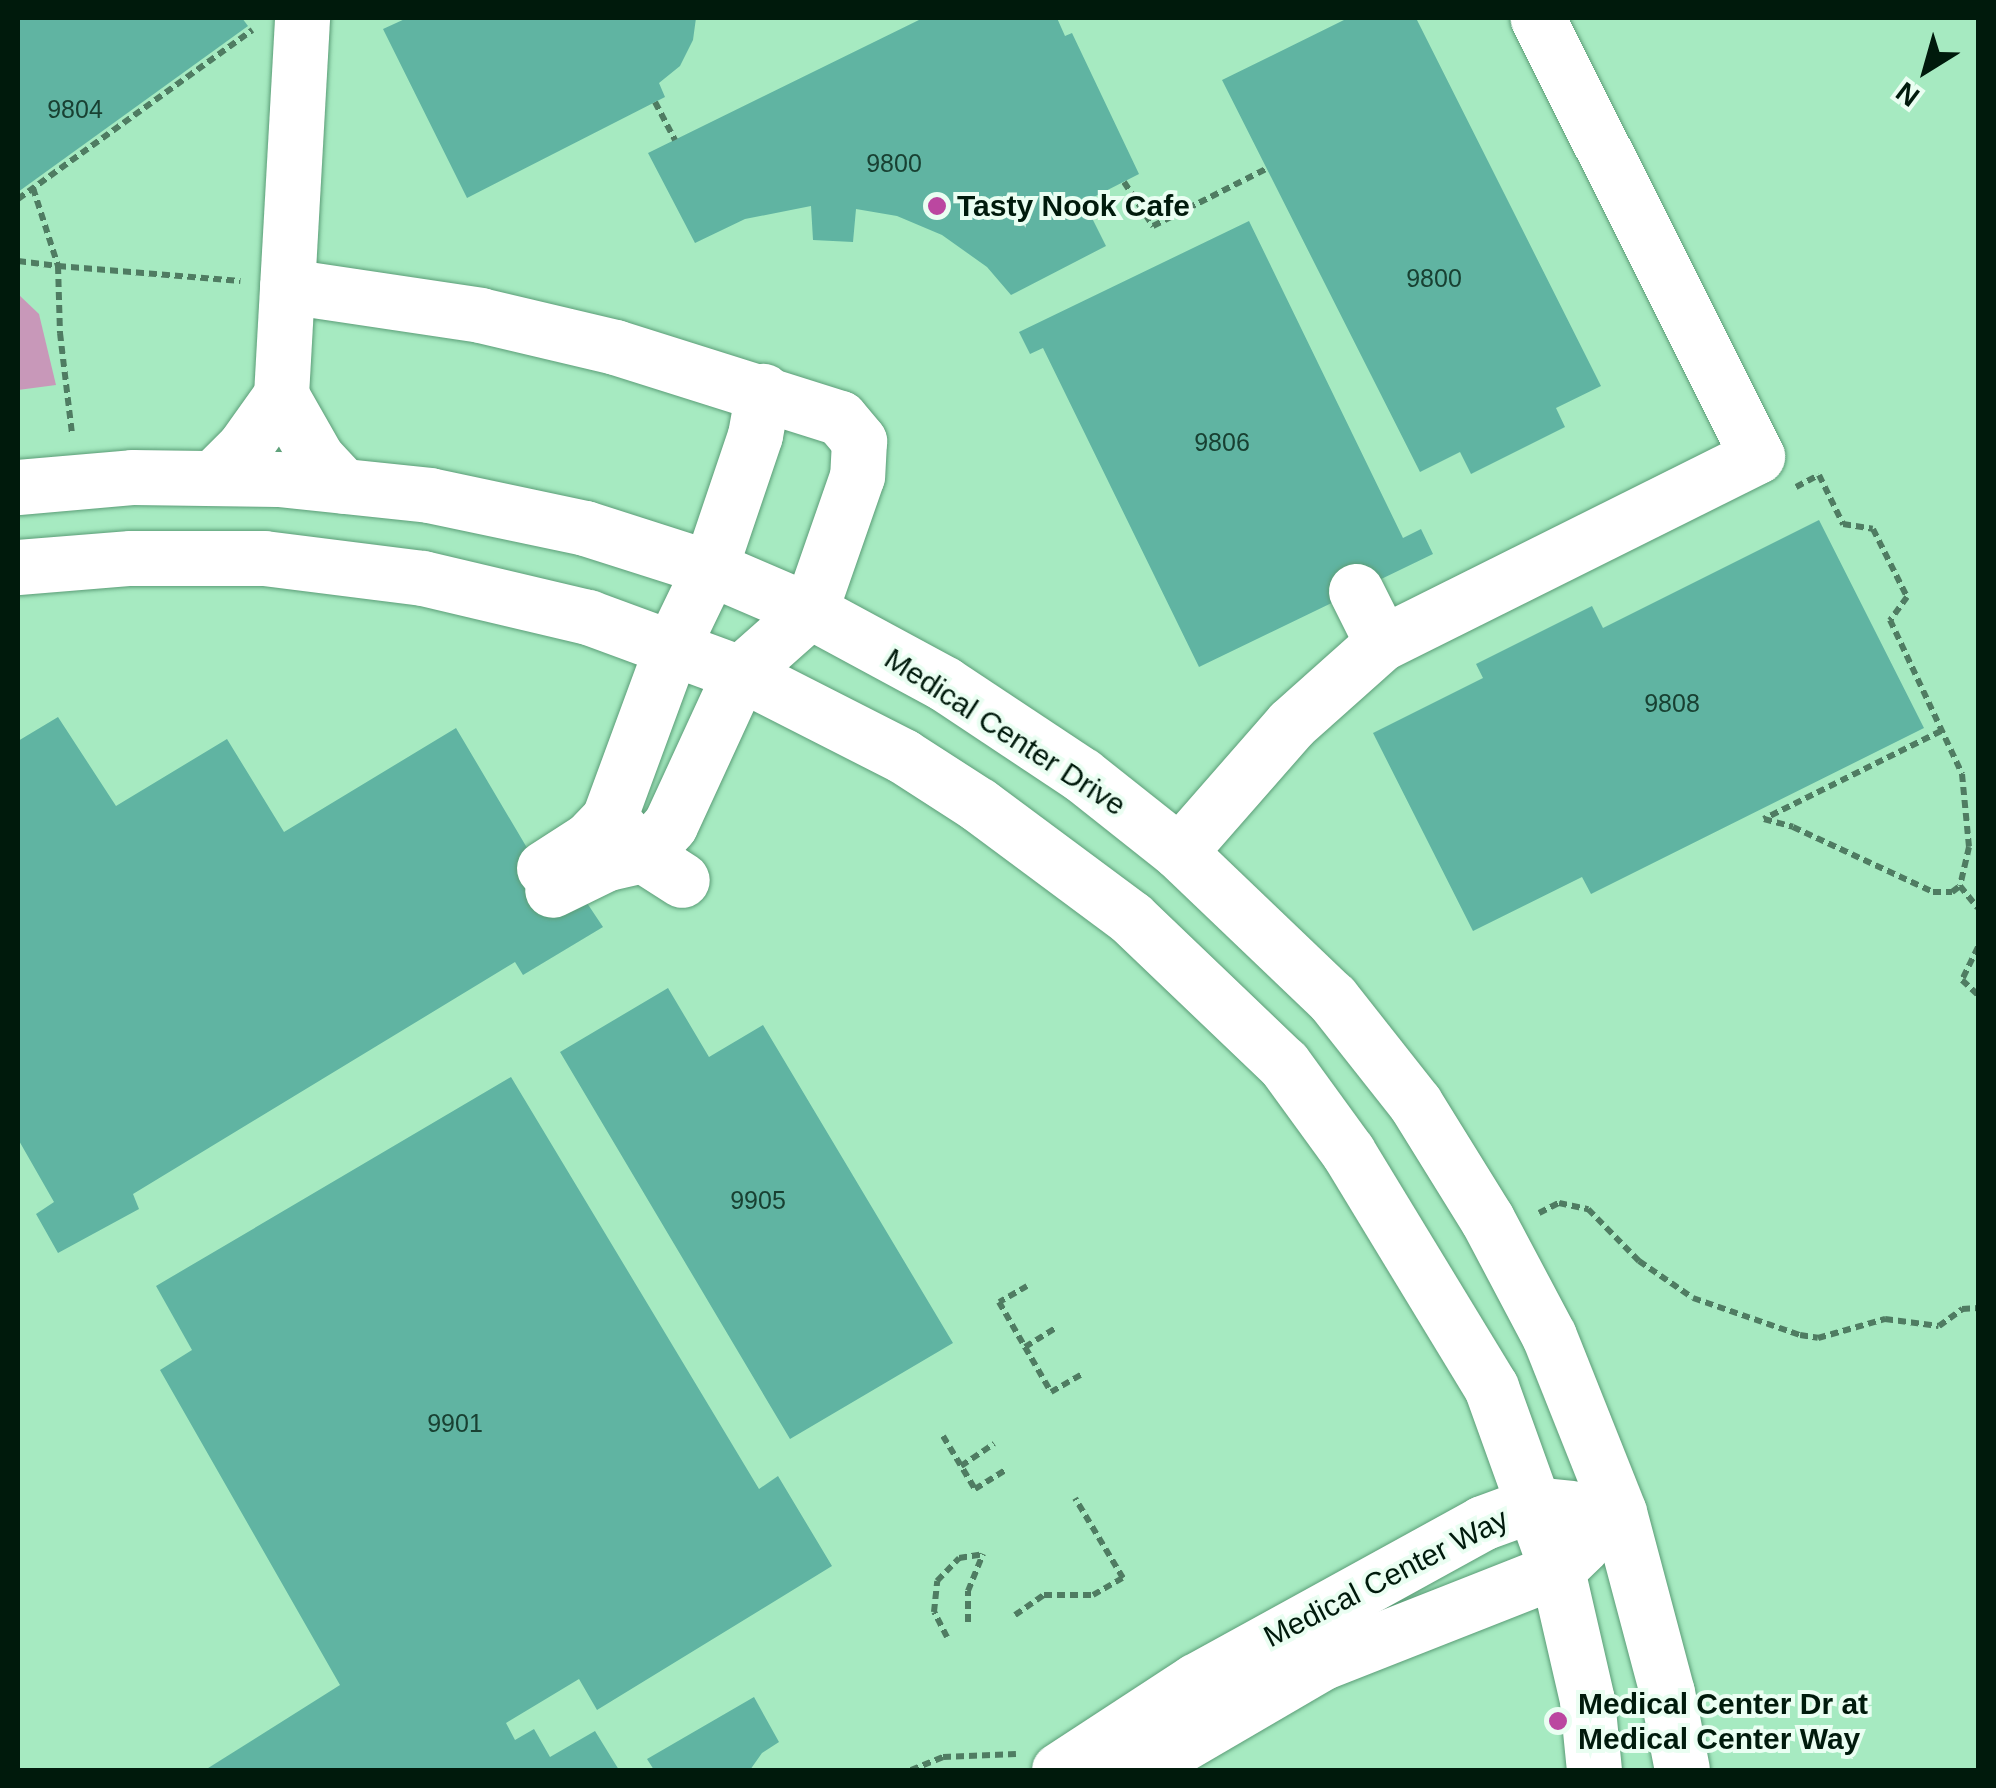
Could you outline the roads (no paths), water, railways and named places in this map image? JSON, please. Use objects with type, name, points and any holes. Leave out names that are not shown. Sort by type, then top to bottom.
[{"type":"street","points":[[1179,852],[1292,724],[1382,643],[1757,456],[1538,18]]},
{"type":"street","points":[[278,23],[271,284],[280,395],[317,458],[343,486]]},
{"type":"street","points":[[271,284],[480,315],[615,347],[840,418],[859,441],[857,476],[810,611],[740,674],[670,825],[645,851],[546,880]]},
{"type":"street","points":[[645,851],[672,646],[710,568],[755,435],[763,391]]},
{"type":"street","points":[[213,478],[244,447],[280,395]]},
{"type":"street","name":"Medical Center Drive","points":[[18,488],[132,478],[213,478],[343,486],[429,495],[585,528],[710,568],[810,611],[944,684],[1082,775],[1179,852],[1332,998],[1415,1103],[1487,1219],[1549,1336],[1618,1512],[1667,1692],[1682,1770]]},
{"type":"street","points":[[18,567],[131,558],[264,558],[423,578],[588,617],[740,674],[903,756],[979,805],[1132,918],[1284,1064],[1348,1152],[1491,1386],[1557,1570],[1587,1700],[1594,1770]]},
{"type":"street","points":[[1356,592],[1382,643]]},
{"type":"street","name":"Medical Center Way","points":[[1038,1762],[1195,1681],[1482,1523],[1534,1504],[1618,1512]]},
{"type":"street","name":"Medical Center Way","points":[[1138,1770],[1320,1664],[1557,1570],[1618,1512]]},
{"type":"place","name":"Tasty Nook Cafe","points":[[937,206]]},
{"type":"place","name":"Medical Center Dr at Medical Center Way","points":[[1558,1721]]}]
